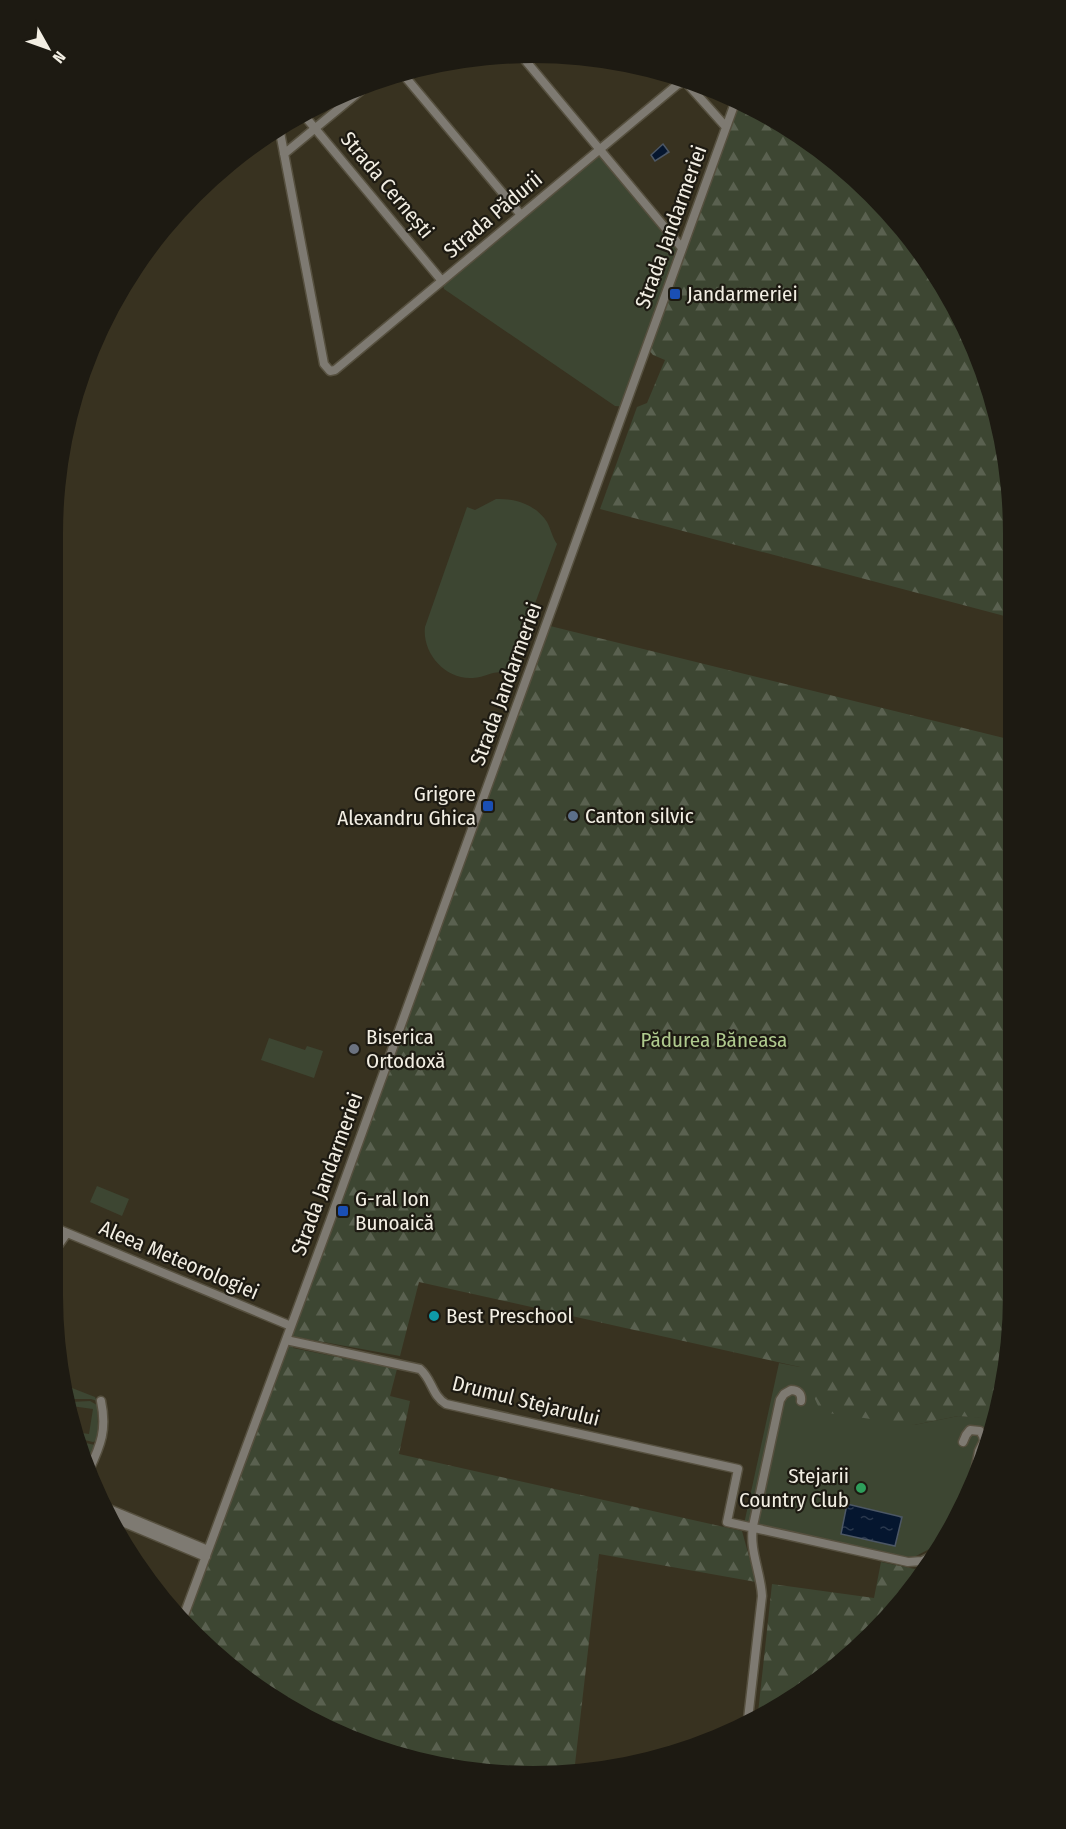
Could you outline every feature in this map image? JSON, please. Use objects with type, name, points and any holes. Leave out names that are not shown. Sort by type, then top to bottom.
[{"type":"street","points":[[528,63],[682,248]]},
{"type":"street","points":[[408,80],[521,215]]},
{"type":"street","name":"Strada Pădurii","points":[[284,154],[324,364],[330,371],[335,370],[678,86]]},
{"type":"street","points":[[696,92],[726,128]]},
{"type":"street","points":[[281,137],[284,154],[348,101]]},
{"type":"street","name":"Strada Jandarmeriei","points":[[185,1612],[733,108]]},
{"type":"street","name":"Strada Cernești","points":[[308,120],[442,281]]},
{"type":"street","name":"Aleea Meteorologiei","points":[[63,1231],[291,1326]]},
{"type":"street","points":[[63,1238],[67,1233]]},
{"type":"street","name":"Drumul Stejarului","points":[[286,1340],[420,1369],[440,1400],[446,1404],[738,1468],[727,1522],[753,1527]]},
{"type":"street","points":[[749,1714],[762,1596],[752,1542],[753,1527],[780,1400],[788,1391],[794,1390],[800,1394],[801,1401]]},
{"type":"street","points":[[93,1460],[104,1430],[101,1401]]},
{"type":"street","points":[[963,1442],[970,1431],[980,1431],[982,1434]]},
{"type":"street","points":[[115,1512],[207,1554]]},
{"type":"street","points":[[121,1522],[207,1554]]},
{"type":"street","points":[[753,1527],[908,1562],[921,1561]]},
{"type":"green space","points":[[733,108],[794,142],[819,160],[865,201],[906,247],[924,272],[955,325],[978,382],[994,441],[1002,502],[1003,616],[600,509],[637,407],[647,403],[665,360],[653,355],[647,348]]},
{"type":"green space","points":[[600,149],[682,248],[626,407],[615,406],[444,289],[442,281]]},
{"type":"green space","points":[[496,499],[518,501],[537,511],[547,522],[557,544],[509,674],[499,672],[473,678],[453,675],[437,663],[431,655],[425,637],[425,627],[467,507],[475,510]]},
{"type":"green space","name":"Pădurea Băneasa","points":[[546,625],[1003,738],[1003,1296],[999,1357],[987,1418],[958,1416],[914,1425],[821,1412],[800,1367],[419,1282],[400,1356],[296,1337],[293,1348],[397,1369],[390,1396],[410,1401],[399,1454],[742,1531],[756,1582],[599,1554],[575,1764],[564,1765],[502,1765],[441,1757],[411,1750],[353,1730],[325,1718],[272,1687],[223,1649],[185,1612]]},
{"type":"green space","points":[[269,1038],[305,1050],[307,1046],[323,1051],[314,1078],[261,1060]]},
{"type":"green space","points":[[97,1186],[129,1199],[122,1216],[90,1202]]},
{"type":"green space","name":"Stejarii Country Club","points":[[779,1363],[800,1367],[914,1425],[958,1416],[987,1418],[955,1504],[929,1549],[916,1556],[905,1557],[744,1524]]},
{"type":"green space","points":[[72,1388],[95,1397],[97,1401],[75,1399]]},
{"type":"green space","points":[[90,1401],[97,1405],[96,1441],[86,1440],[84,1433],[89,1434],[93,1409],[76,1407],[75,1402]]},
{"type":"green space","points":[[87,1443],[95,1445],[91,1455]]},
{"type":"green space","points":[[881,1562],[915,1569],[886,1606],[843,1649],[794,1687],[759,1708],[772,1584],[874,1598]]},
{"type":"water","points":[[663,144],[669,152],[655,161],[651,155]]},
{"type":"water","points":[[847,1504],[902,1517],[895,1546],[841,1534]]},
{"type":"place","name":"Jandarmeriei","points":[[675,294]]},
{"type":"place","name":"Grigore Alexandru Ghica","points":[[488,806]]},
{"type":"place","name":"Canton silvic","points":[[573,816]]},
{"type":"place","name":"Biserica Ortodoxă","points":[[354,1049]]},
{"type":"place","name":"G-ral Ion Bunoaică","points":[[343,1211]]},
{"type":"place","name":"Best Preschool","points":[[434,1316]]},
{"type":"place","name":"Stejarii Country Club","points":[[861,1488]]}]
